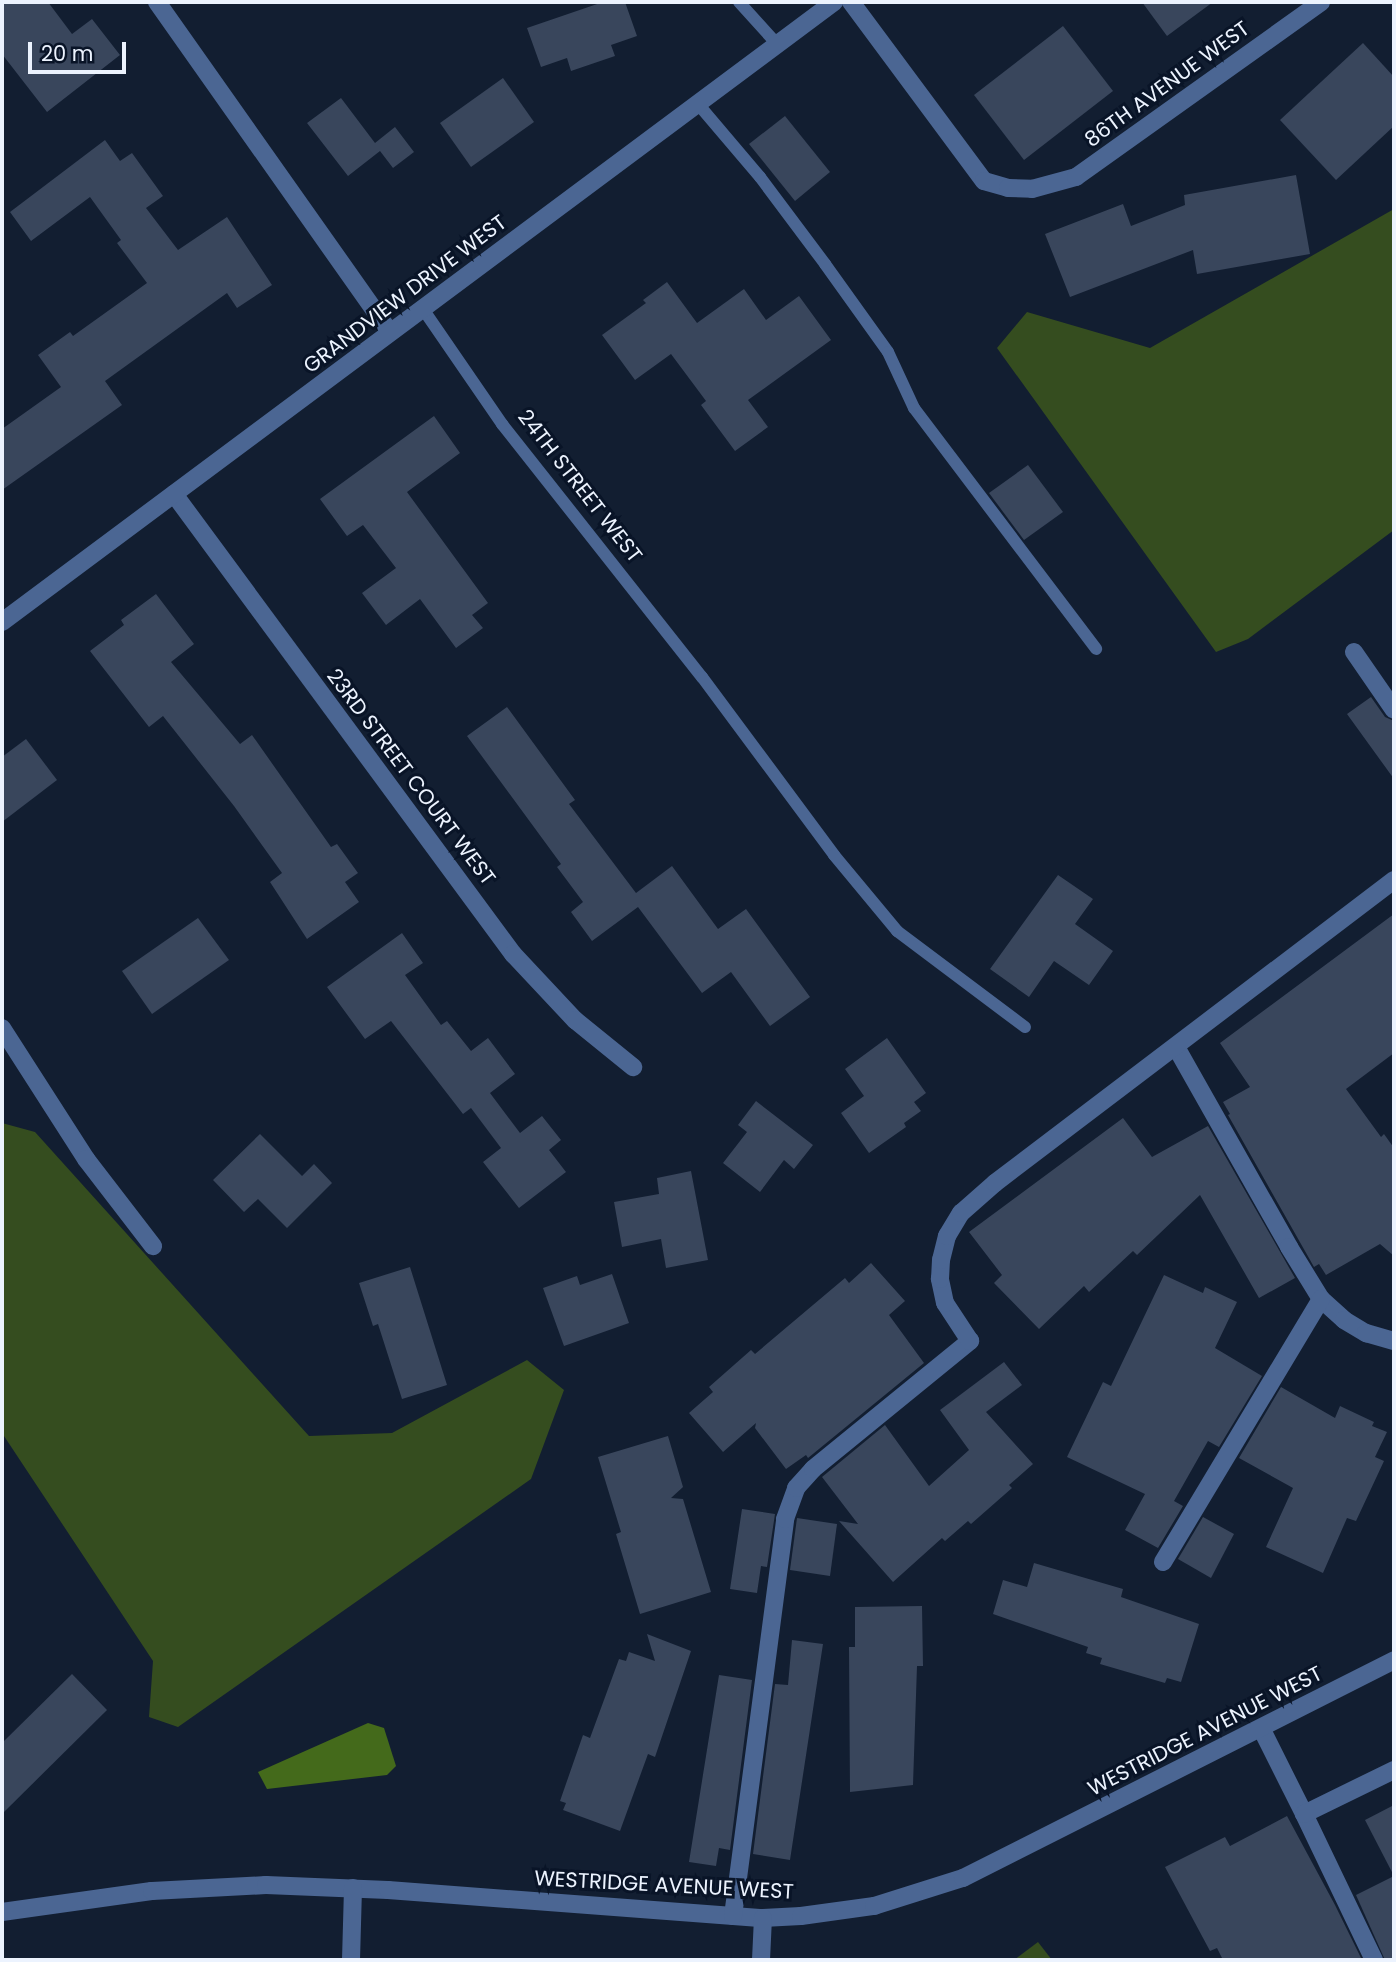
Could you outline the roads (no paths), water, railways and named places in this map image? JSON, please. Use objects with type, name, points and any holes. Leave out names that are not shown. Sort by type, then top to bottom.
[{"type":"street","points":[[157,2],[390,332]]},
{"type":"street","name":"GRANDVIEW DRIVE WEST","points":[[2,622],[834,2]]},
{"type":"street","name":"86TH AVENUE WEST","points":[[851,2],[985,181],[1008,188],[1032,189],[1076,177],[1321,2]]},
{"type":"street","name":"23RD STREET COURT WEST","points":[[174,494],[513,954],[575,1020],[633,1067]]},
{"type":"street","points":[[1354,652],[1394,710]]},
{"type":"street","points":[[733,1916],[785,1519],[796,1488],[813,1469],[970,1341],[945,1303],[940,1279],[947,1236],[961,1213],[995,1183],[1394,880]]},
{"type":"street","points":[[2,1028],[86,1159],[153,1246]]},
{"type":"street","points":[[1176,1047],[1289,1247],[1321,1298],[1355,1327],[1394,1340]]},
{"type":"street","points":[[1163,1562],[1321,1298]]},
{"type":"street","name":"WESTRIDGE AVENUE WEST","points":[[2,1912],[209,1886],[353,1888],[763,1918],[874,1906],[963,1878],[1394,1660]]},
{"type":"street","points":[[1261,1728],[1374,1960]]},
{"type":"street","points":[[1304,1814],[1394,1770]]},
{"type":"street","points":[[351,1960],[353,1888]]},
{"type":"street","points":[[761,1960],[763,1918]]},
{"type":"lane","points":[[739,2],[777,44]]},
{"type":"lane","points":[[698,104],[760,177],[825,264],[888,352],[914,408],[1096,649]]},
{"type":"lane","name":"24TH STREET WEST","points":[[423,309],[502,424],[709,686],[834,855],[897,931],[1025,1027]]}]
